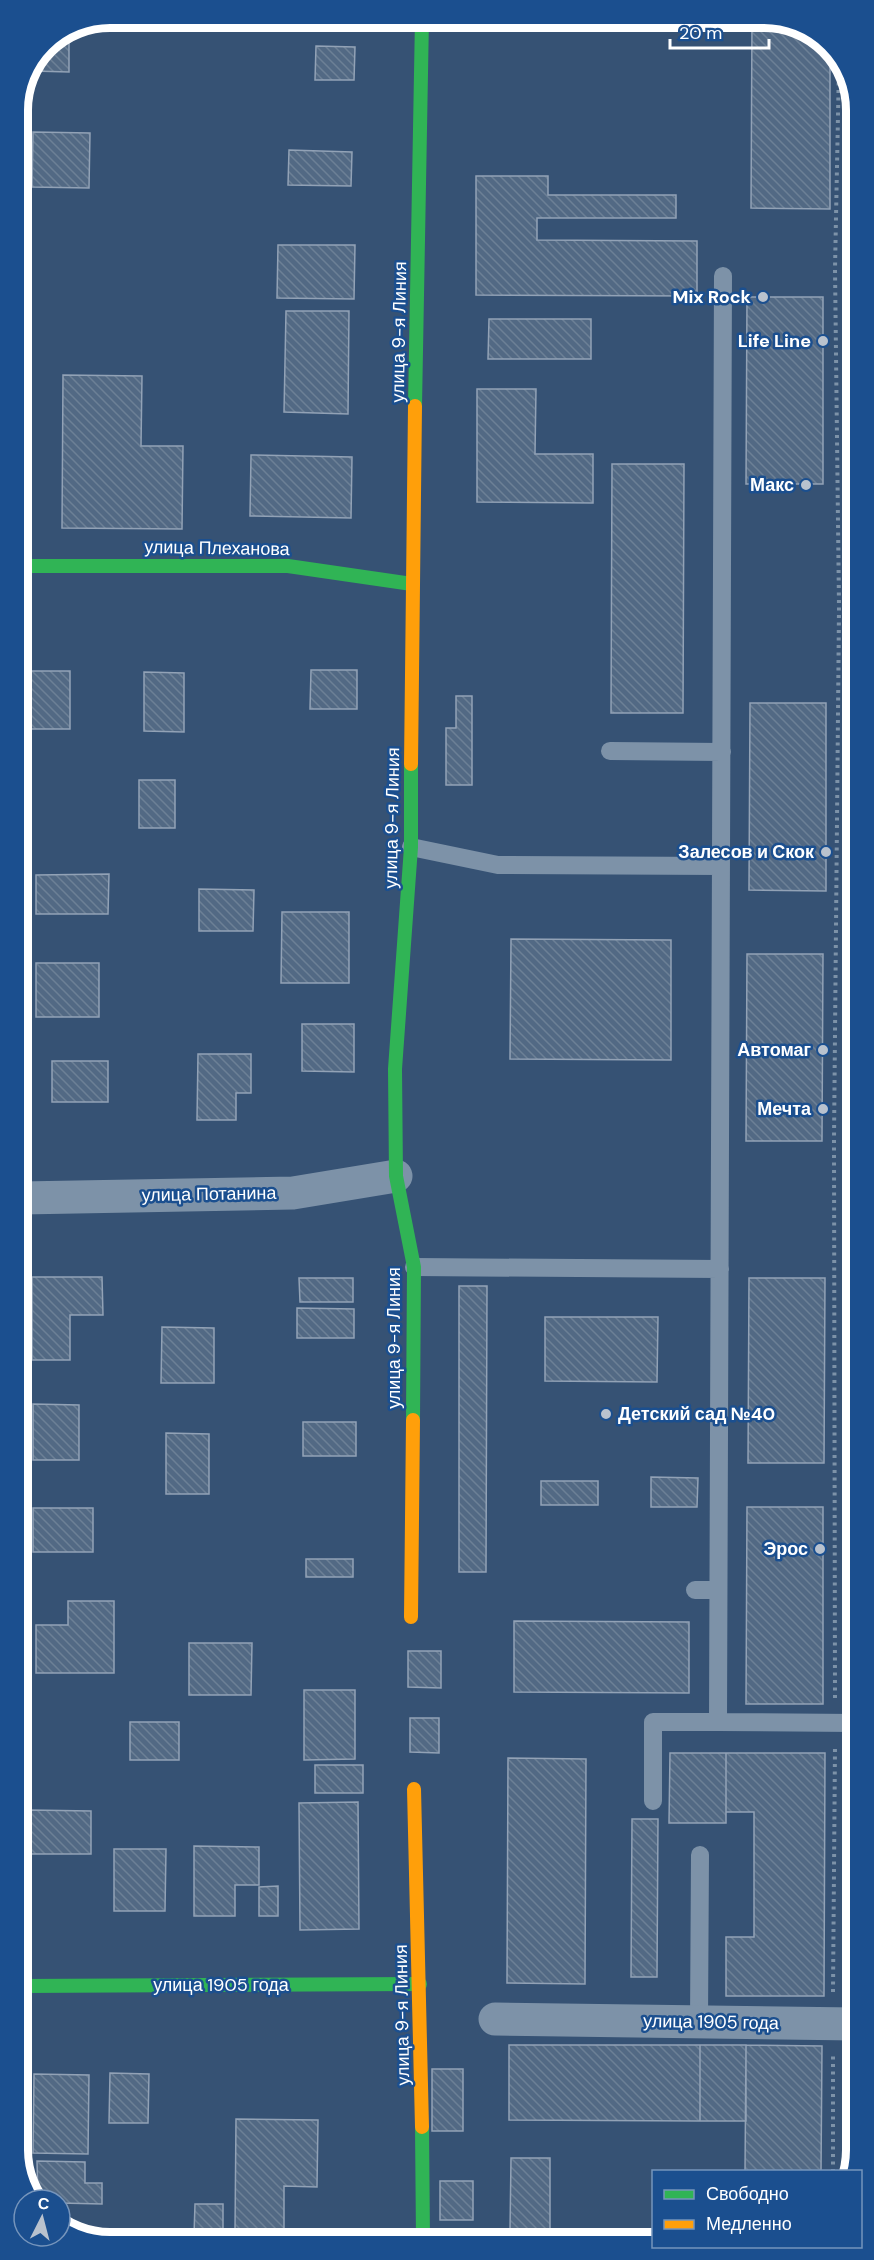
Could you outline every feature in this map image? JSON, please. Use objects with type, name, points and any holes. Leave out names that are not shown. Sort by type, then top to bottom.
[{"type":"street","name":"улица 9-я Линия","points":[[411,1617],[414,1267],[396,1176],[395,1070],[411,847],[412,584],[422,28]]},
{"type":"street","name":"улица Плеханова","points":[[29,566],[288,566],[412,584]]},
{"type":"street","name":"улица Потанина","points":[[28,1198],[292,1193],[396,1176]]},
{"type":"street","name":"улица 9-я Линия","points":[[414,1789],[420,1984],[423,2231]]},
{"type":"street","name":"улица 1905 года","points":[[28,1986],[420,1984]]},
{"type":"street","name":"улица 1905 года","points":[[495,2019],[844,2024]]},
{"type":"lane","points":[[718,1722],[723,276]]},
{"type":"lane","points":[[610,751],[722,752]]},
{"type":"lane","points":[[411,847],[498,866],[721,866]]},
{"type":"lane","points":[[414,1267],[720,1269]]},
{"type":"lane","points":[[695,1590],[718,1590]]},
{"type":"lane","points":[[653,1801],[653,1722],[846,1723]]},
{"type":"lane","points":[[699,2022],[700,1855]]},
{"type":"path","points":[[833,2170],[844,2024],[835,1723],[834,1129],[839,607],[835,269],[839,78]]},
{"type":"building","points":[[752,29],[780,30],[805,39],[830,62],[830,209],[751,208]]},
{"type":"building","points":[[69,39],[69,72],[39,71],[45,60]]},
{"type":"building","points":[[316,46],[355,47],[354,80],[315,80]]},
{"type":"building","points":[[33,132],[90,133],[89,188],[32,187]]},
{"type":"building","points":[[289,150],[352,152],[351,186],[288,185]]},
{"type":"building","points":[[476,176],[548,176],[548,195],[676,195],[676,218],[537,218],[537,240],[697,241],[697,296],[476,295]]},
{"type":"building","points":[[278,245],[355,245],[354,299],[277,298]]},
{"type":"building","points":[[747,297],[823,297],[823,484],[746,484]]},
{"type":"building","points":[[286,311],[349,311],[348,414],[284,412]]},
{"type":"building","points":[[489,319],[591,319],[591,359],[488,359]]},
{"type":"building","points":[[63,375],[142,376],[141,446],[183,446],[182,529],[62,528]]},
{"type":"building","points":[[477,389],[536,389],[535,454],[593,454],[593,503],[477,502]]},
{"type":"building","points":[[251,455],[352,457],[351,518],[250,516]]},
{"type":"building","points":[[612,464],[684,464],[683,713],[611,713]]},
{"type":"building","points":[[311,670],[357,670],[357,709],[310,709]]},
{"type":"building","points":[[31,671],[70,671],[70,729],[31,729]]},
{"type":"building","points":[[144,672],[184,673],[184,732],[144,731]]},
{"type":"building","points":[[456,696],[472,696],[472,785],[446,785],[446,728],[456,728]]},
{"type":"building","points":[[750,703],[826,703],[826,891],[749,890]]},
{"type":"building","points":[[139,780],[175,780],[175,828],[139,828]]},
{"type":"building","points":[[109,874],[108,914],[36,914],[36,875]]},
{"type":"building","points":[[199,889],[254,890],[253,931],[199,931]]},
{"type":"building","points":[[282,912],[349,912],[349,983],[281,983]]},
{"type":"building","points":[[511,939],[671,940],[671,1060],[510,1059]]},
{"type":"building","points":[[747,954],[823,954],[822,1141],[746,1141]]},
{"type":"building","points":[[36,963],[99,963],[99,1017],[36,1017]]},
{"type":"building","points":[[302,1024],[354,1024],[354,1072],[302,1071]]},
{"type":"building","points":[[198,1054],[251,1054],[251,1093],[236,1093],[236,1120],[197,1120]]},
{"type":"building","points":[[52,1061],[108,1061],[108,1102],[52,1102]]},
{"type":"building","points":[[32,1277],[102,1277],[103,1315],[70,1315],[70,1360],[32,1360]]},
{"type":"building","points":[[299,1278],[353,1278],[353,1302],[300,1302]]},
{"type":"building","points":[[749,1278],[825,1278],[824,1463],[748,1463]]},
{"type":"building","points":[[459,1286],[487,1286],[486,1572],[459,1572]]},
{"type":"building","points":[[297,1308],[354,1309],[354,1338],[297,1338]]},
{"type":"building","points":[[545,1317],[658,1317],[657,1382],[545,1381]]},
{"type":"building","points":[[162,1327],[214,1328],[214,1383],[161,1383]]},
{"type":"building","points":[[33,1404],[79,1405],[79,1460],[33,1460]]},
{"type":"building","points":[[303,1422],[356,1422],[356,1456],[303,1456]]},
{"type":"building","points":[[166,1433],[209,1434],[209,1494],[166,1494]]},
{"type":"building","points":[[651,1477],[698,1478],[697,1507],[651,1507]]},
{"type":"building","points":[[541,1481],[598,1481],[598,1505],[541,1505]]},
{"type":"building","points":[[747,1507],[823,1507],[823,1704],[746,1704]]},
{"type":"building","points":[[33,1508],[93,1508],[93,1552],[33,1552]]},
{"type":"building","points":[[306,1559],[353,1559],[353,1577],[306,1577]]},
{"type":"building","points":[[68,1601],[114,1601],[114,1673],[36,1673],[36,1625],[68,1625]]},
{"type":"building","points":[[514,1621],[689,1622],[689,1693],[514,1692]]},
{"type":"building","points":[[189,1643],[252,1643],[251,1695],[189,1695]]},
{"type":"building","points":[[408,1651],[441,1651],[441,1688],[408,1687]]},
{"type":"building","points":[[304,1690],[355,1690],[355,1759],[304,1760]]},
{"type":"building","points":[[410,1718],[439,1718],[439,1753],[410,1752]]},
{"type":"building","points":[[130,1722],[179,1722],[179,1760],[130,1760]]},
{"type":"building","points":[[670,1753],[726,1753],[726,1823],[669,1823]]},
{"type":"building","points":[[726,1753],[825,1753],[824,1996],[726,1996],[726,1937],[754,1937],[754,1812],[726,1812]]},
{"type":"building","points":[[508,1758],[586,1759],[585,1984],[507,1983]]},
{"type":"building","points":[[315,1765],[363,1765],[363,1793],[315,1793]]},
{"type":"building","points":[[358,1802],[359,1929],[300,1930],[299,1803]]},
{"type":"building","points":[[30,1810],[91,1811],[91,1854],[29,1854]]},
{"type":"building","points":[[632,1819],[658,1819],[657,1977],[631,1977]]},
{"type":"building","points":[[194,1846],[259,1847],[259,1885],[235,1885],[235,1916],[194,1916]]},
{"type":"building","points":[[114,1849],[166,1849],[165,1911],[114,1911]]},
{"type":"building","points":[[278,1886],[278,1916],[259,1916],[259,1887]]},
{"type":"building","points":[[509,2045],[700,2045],[700,2121],[509,2120]]},
{"type":"building","points":[[700,2045],[746,2045],[746,2121],[700,2121]]},
{"type":"building","points":[[746,2045],[822,2046],[821,2170],[745,2170]]},
{"type":"building","points":[[432,2069],[463,2069],[463,2131],[432,2131]]},
{"type":"building","points":[[110,2073],[149,2074],[148,2123],[109,2123]]},
{"type":"building","points":[[34,2074],[89,2075],[88,2154],[33,2153]]},
{"type":"building","points":[[236,2119],[318,2120],[317,2187],[284,2186],[284,2231],[235,2230]]},
{"type":"building","points":[[511,2158],[550,2158],[550,2231],[510,2231]]},
{"type":"building","points":[[37,2161],[85,2162],[85,2183],[102,2183],[102,2204],[72,2203],[72,2188],[38,2188]]},
{"type":"building","points":[[440,2181],[473,2181],[473,2220],[440,2220]]},
{"type":"building","points":[[195,2204],[223,2204],[223,2231],[194,2231]]},
{"type":"traffic: fast","points":[[415,406],[422,28]]},
{"type":"traffic: fast","points":[[29,566],[288,566],[412,584]]},
{"type":"traffic: fast","points":[[411,764],[411,847],[395,1069],[396,1176],[414,1267],[413,1420]]},
{"type":"traffic: fast","points":[[28,1986],[420,1984]]},
{"type":"traffic: fast","points":[[422,2127],[423,2231]]},
{"type":"traffic: slow","points":[[411,764],[415,406]]},
{"type":"traffic: slow","points":[[411,1617],[413,1420]]},
{"type":"traffic: slow","points":[[414,1789],[422,2127]]},
{"type":"place","name":"Mix Rock","points":[[763,297]]},
{"type":"place","name":"Life Line","points":[[823,341]]},
{"type":"place","name":"Макс","points":[[806,485]]},
{"type":"place","name":"Залесов и Скок","points":[[826,852]]},
{"type":"place","name":"Автомаг","points":[[823,1050]]},
{"type":"place","name":"Мечта","points":[[823,1109]]},
{"type":"place","name":"Детский сад №40","points":[[606,1414]]},
{"type":"place","name":"Эрос","points":[[820,1549]]}]
